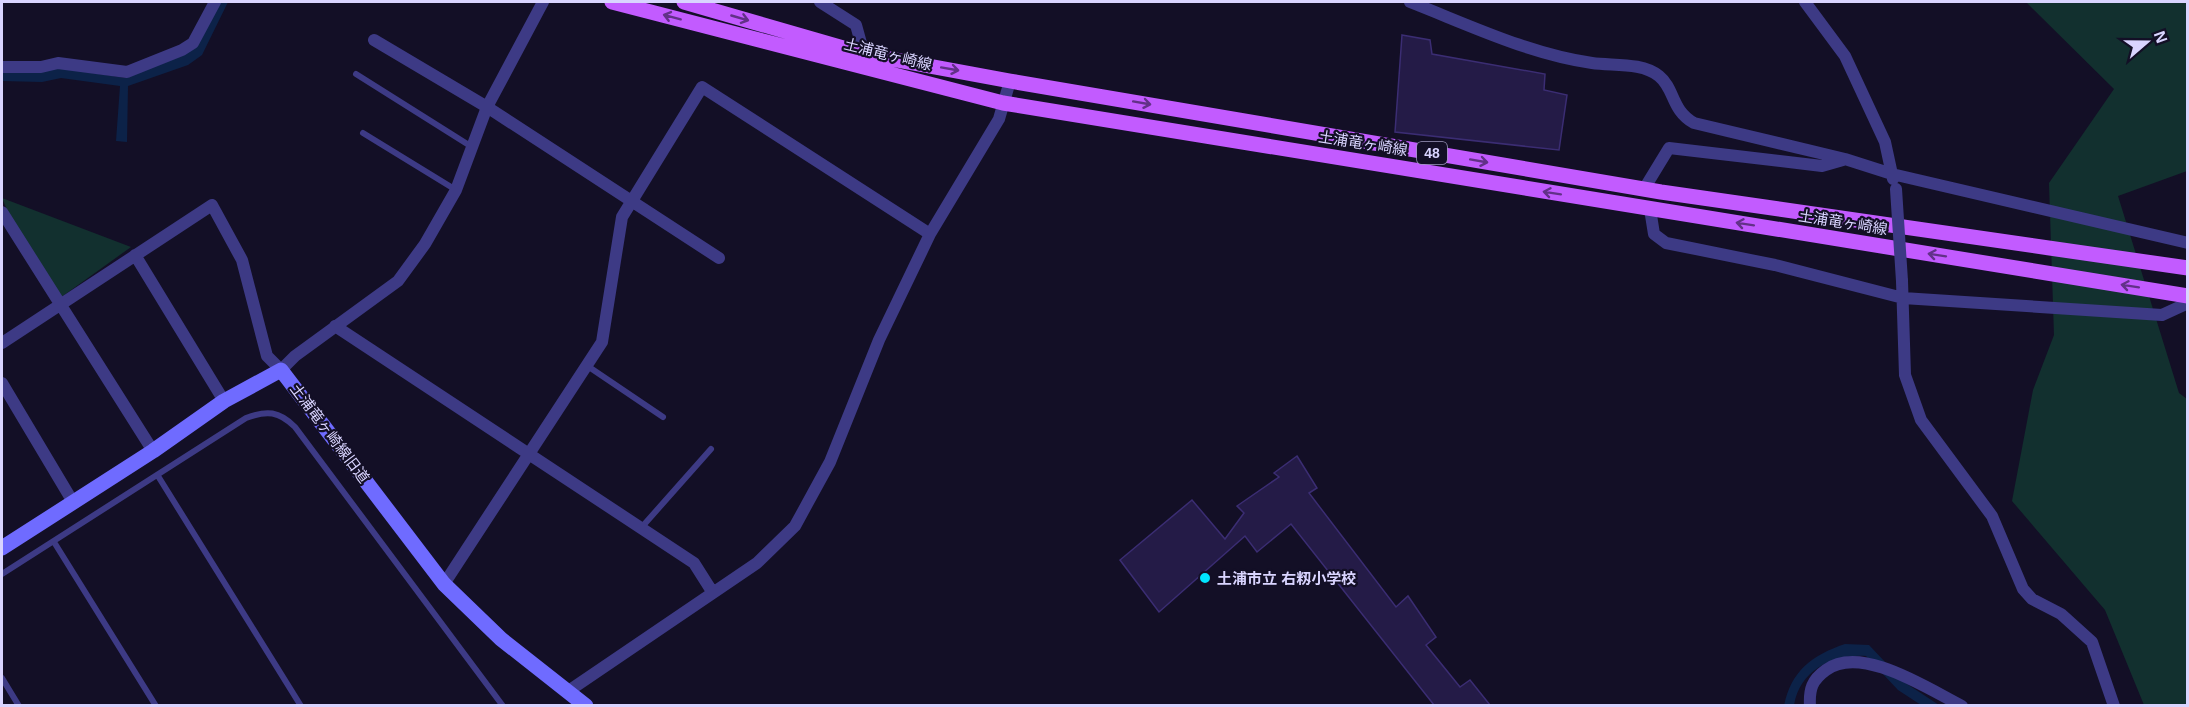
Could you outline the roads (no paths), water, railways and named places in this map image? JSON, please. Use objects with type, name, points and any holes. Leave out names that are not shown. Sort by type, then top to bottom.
[{"type":"main road","name":"土浦竜ヶ崎線","points":[[612,2],[1003,103],[2187,296]]},
{"type":"main road","name":"土浦竜ヶ崎線","points":[[684,2],[864,54],[1010,81],[1644,189],[2187,268]]},
{"type":"street","points":[[2,67],[41,67],[58,63],[127,72],[182,50],[193,43],[215,2]]},
{"type":"street","points":[[2,342],[212,205],[242,261],[267,356],[281,370],[335,326],[398,280],[425,244],[456,190],[487,107],[543,2]]},
{"type":"street","points":[[820,2],[856,25],[864,54]]},
{"type":"street","points":[[1410,2],[1521,46],[1590,63],[1639,68],[1659,77],[1682,116],[1694,123],[1845,159],[1892,174],[2187,243]]},
{"type":"street","points":[[1804,2],[1845,56],[1885,142],[1896,189],[1905,375],[1921,420],[1992,516],[2023,589],[2032,599],[2061,614],[2092,642],[2114,705]]},
{"type":"street","points":[[374,40],[487,107],[719,258]]},
{"type":"street","points":[[567,692],[757,563],[795,526],[831,462],[879,340],[930,234],[999,119],[1010,81]]},
{"type":"street","points":[[444,584],[527,453],[602,342],[622,218],[702,87],[930,234]]},
{"type":"street","points":[[1644,189],[1669,148],[1822,166],[1845,159]]},
{"type":"street","points":[[1650,209],[1654,234],[1666,243],[1775,265],[1903,298],[2162,315],[2187,303]]},
{"type":"street","points":[[2,212],[5,228],[59,305],[153,451]]},
{"type":"street","points":[[135,255],[224,401]]},
{"type":"street","points":[[335,326],[694,563],[713,592]]},
{"type":"street","name":"土浦竜ヶ崎線旧道","points":[[2,548],[153,451],[224,401],[281,370],[444,584],[501,639],[586,705]]},
{"type":"street","points":[[2,383],[73,502]]},
{"type":"street","points":[[1810,705],[1809,693],[1814,679],[1845,660],[1865,662],[1906,678],[1962,705]]},
{"type":"lane","points":[[356,74],[472,147]]},
{"type":"lane","points":[[363,133],[456,190]]},
{"type":"lane","points":[[586,365],[663,417]]},
{"type":"lane","points":[[2,574],[246,418],[261,412],[274,412],[285,417],[296,427],[503,705]]},
{"type":"lane","points":[[641,528],[711,449]]},
{"type":"lane","points":[[158,476],[301,705]]},
{"type":"lane","points":[[54,542],[156,705]]},
{"type":"lane","points":[[2,678],[19,705]]},
{"type":"water","points":[[220,2],[228,2],[202,55],[188,65],[128,86],[127,142],[116,141],[120,86],[61,78],[42,82],[2,81],[2,72],[58,68],[126,78],[184,55]]},
{"type":"water","points":[[1845,644],[1869,645],[1904,682],[1939,705],[1921,705],[1898,690],[1866,656],[1854,656],[1830,661],[1820,667],[1803,682],[1794,705],[1784,706],[1792,683],[1805,666],[1823,653]]},
{"type":"place","name":"土浦市立 右籾小学校","points":[[1205,578]]}]
